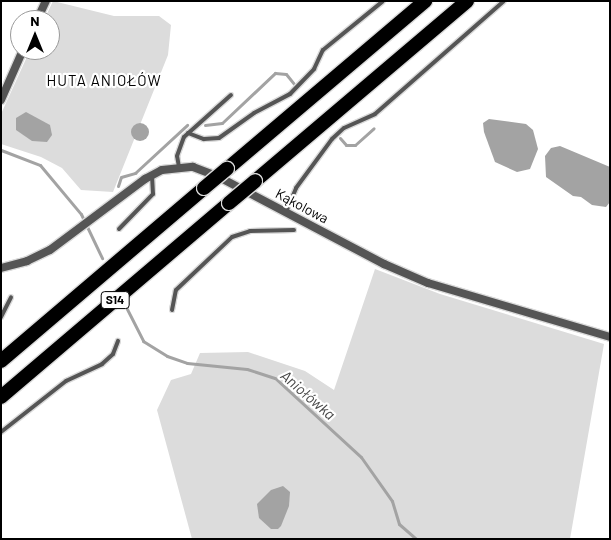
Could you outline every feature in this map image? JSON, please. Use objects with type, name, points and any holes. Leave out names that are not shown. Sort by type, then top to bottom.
[{"type":"highway","name":"S14","points":[[1,361],[425,1]]},
{"type":"highway","name":"S14","points":[[1,397],[466,1]]},
{"type":"street","points":[[1,100],[19,60]]},
{"type":"street","name":"Kąkolowa","points":[[1,268],[27,261],[75,235],[152,176],[179,167],[193,167],[217,176],[428,283],[610,337]]},
{"type":"lane","points":[[188,133],[204,139],[219,138],[254,113],[290,94],[314,69],[324,50],[383,1]]},
{"type":"lane","points":[[286,212],[296,188],[332,139],[344,128],[374,114],[504,1]]},
{"type":"lane","points":[[179,167],[180,146],[188,133],[231,95]]},
{"type":"lane","points":[[119,228],[153,194],[152,176]]},
{"type":"lane","points":[[172,310],[176,290],[232,237],[250,231],[294,230]]},
{"type":"lane","points":[[1,317],[12,296]]},
{"type":"lane","points":[[1,432],[66,381],[102,364],[113,354],[118,341]]},
{"type":"shaded area","points":[[53,1],[114,16],[159,16],[171,25],[168,55],[113,192],[81,190],[62,168],[41,157],[1,144],[1,114],[25,60],[60,60],[60,10],[49,10]]},
{"type":"shaded area","points":[[26,112],[50,125],[52,135],[47,142],[32,141],[16,130],[16,118]]},
{"type":"shaded area","points":[[489,119],[526,124],[533,130],[538,149],[530,169],[517,172],[495,162],[484,132],[483,123]]},
{"type":"shaded area","points":[[140,123],[146,126],[149,132],[146,138],[140,141],[134,138],[131,132],[134,126]]},
{"type":"shaded area","points":[[560,146],[610,167],[610,202],[606,207],[592,205],[581,197],[573,196],[546,177],[545,156],[551,148]]},
{"type":"shaded area","points":[[375,269],[440,294],[604,344],[570,539],[192,539],[157,410],[171,380],[191,374],[200,353],[248,352],[305,371],[334,390]]},
{"type":"shaded area","points":[[283,486],[290,492],[289,506],[281,526],[278,529],[271,529],[259,518],[257,504],[271,490]]},
{"type":"waterway","points":[[205,125],[222,123],[275,73],[286,74],[294,84]]},
{"type":"waterway","points":[[118,186],[121,177],[135,173],[187,125]]},
{"type":"waterway","points":[[340,138],[346,145],[355,145],[374,128]]},
{"type":"waterway","name":"Aniołówka","points":[[1,150],[40,165],[81,214],[102,258]]},
{"type":"waterway","name":"Aniołówka","points":[[127,309],[143,341],[167,356],[187,363],[247,369],[275,378],[361,457],[392,501],[399,524],[416,539]]},
{"type":"district","name":"HUTA ANIOŁÓW","points":[[104,81]]}]
